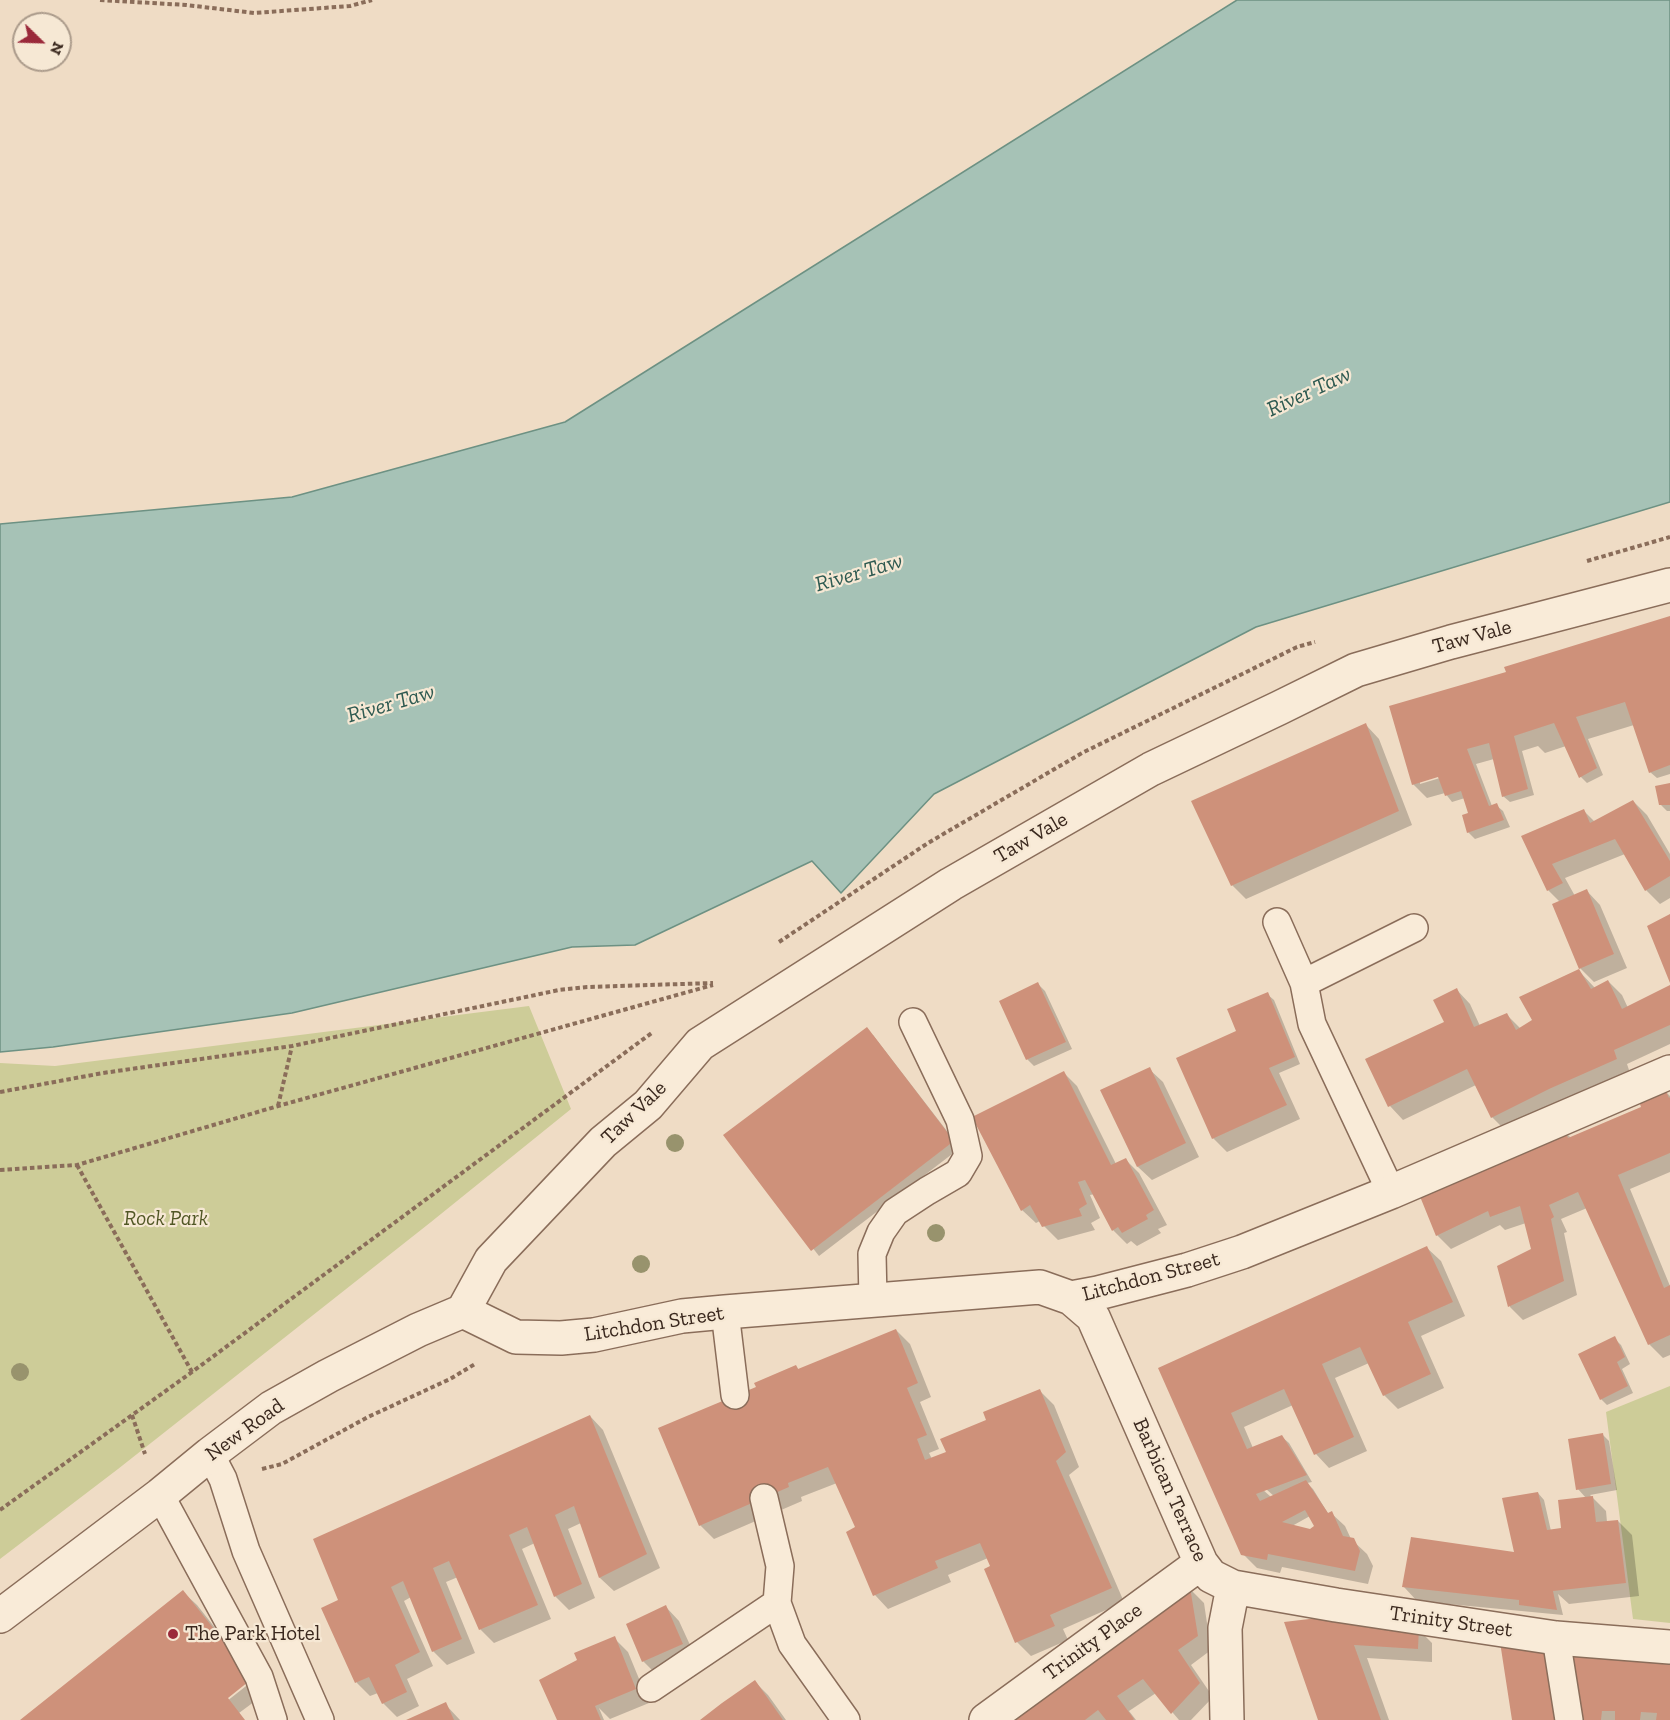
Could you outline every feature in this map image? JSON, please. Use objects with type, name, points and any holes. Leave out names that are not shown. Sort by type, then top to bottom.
[{"type":"street","name":"Taw Vale","points":[[463,1311],[491,1260],[603,1142],[648,1105],[700,1044],[951,884],[1150,769],[1356,670],[1451,642],[1670,585]]},
{"type":"street","name":"Litchdon Street","points":[[463,1311],[516,1337],[561,1338],[594,1335],[682,1316],[725,1312],[1040,1287],[1071,1298],[1098,1293],[1242,1252],[1391,1192],[1670,1072]]},
{"type":"street","name":"Barbican Terrace","points":[[1071,1298],[1093,1317],[1201,1563],[1211,1576],[1233,1587]]},
{"type":"street","name":"New Road","points":[[0,1616],[160,1495],[217,1466],[271,1408],[418,1330],[463,1311]]},
{"type":"street","name":"Trinity Place","points":[[986,1720],[1201,1563]]},
{"type":"street","name":"Trinity Street","points":[[1233,1587],[1335,1605],[1556,1638],[1670,1647]]},
{"type":"street","points":[[1224,1718],[1225,1628],[1233,1587]]},
{"type":"lane","points":[[1277,922],[1304,983],[1312,1024],[1391,1192]]},
{"type":"lane","points":[[1304,983],[1414,928]]},
{"type":"lane","points":[[873,1300],[872,1254],[881,1232],[895,1212],[958,1173],[968,1156],[960,1120],[913,1022]]},
{"type":"lane","points":[[725,1312],[735,1395]]},
{"type":"lane","points":[[217,1466],[246,1551],[320,1720]]},
{"type":"lane","points":[[160,1495],[259,1677],[273,1720]]},
{"type":"lane","points":[[764,1498],[780,1566],[777,1604],[792,1644],[846,1720]]},
{"type":"lane","points":[[651,1688],[777,1604]]},
{"type":"lane","points":[[1556,1638],[1569,1720]]},
{"type":"path","points":[[100,0],[254,13],[350,6],[372,0]]},
{"type":"path","points":[[710,990],[720,983]]},
{"type":"path","points":[[0,1092],[103,1072],[292,1046],[559,990],[720,983]]},
{"type":"path","points":[[0,1170],[77,1165],[720,983]]},
{"type":"path","points":[[0,1510],[192,1372],[662,1026]]},
{"type":"path","points":[[278,1107],[292,1046]]},
{"type":"path","points":[[77,1165],[192,1372]]},
{"type":"path","points":[[217,1466],[282,1464],[368,1417],[450,1379],[516,1337]]},
{"type":"path","points":[[132,1414],[138,1437]]},
{"type":"green space","name":"Rock Park","points":[[529,1006],[571,1109],[118,1469],[0,1559],[0,1063],[55,1066]]},
{"type":"green space","points":[[1670,1386],[1670,1623],[1633,1619],[1606,1412]]},
{"type":"water","name":"River Taw","points":[[1237,0],[1670,0],[1670,502],[1256,627],[934,794],[841,893],[812,861],[635,945],[572,947],[292,1013],[53,1047],[0,1052],[0,524],[292,497],[565,422]]},
{"type":"building","points":[[1670,616],[1670,765],[1649,773],[1625,702],[1576,717],[1597,768],[1579,778],[1554,723],[1514,736],[1528,789],[1502,797],[1489,743],[1467,749],[1489,806],[1497,803],[1504,820],[1467,833],[1462,815],[1468,813],[1461,791],[1445,796],[1438,777],[1412,785],[1389,706],[1506,672],[1504,667]]},
{"type":"building","points":[[1366,723],[1399,811],[1231,886],[1191,801]]},
{"type":"building","points":[[1670,783],[1670,805],[1659,805],[1655,786]]},
{"type":"building","points":[[1633,800],[1670,861],[1670,876],[1645,891],[1615,839],[1552,864],[1563,883],[1547,891],[1521,836],[1584,809],[1590,823]]},
{"type":"building","points":[[1587,889],[1614,954],[1579,969],[1552,904]]},
{"type":"building","points":[[1670,914],[1670,983],[1647,926]]},
{"type":"building","points":[[1579,969],[1591,989],[1608,980],[1622,1009],[1670,985],[1670,1025],[1614,1050],[1617,1059],[1491,1118],[1467,1069],[1388,1107],[1365,1059],[1444,1022],[1433,1000],[1457,988],[1474,1027],[1507,1013],[1516,1030],[1532,1020],[1519,997]]},
{"type":"building","points":[[1038,982],[1066,1042],[1026,1060],[999,1001]]},
{"type":"building","points":[[1268,992],[1295,1057],[1269,1068],[1287,1105],[1212,1139],[1176,1058],[1236,1031],[1227,1009]]},
{"type":"building","points":[[867,1027],[954,1141],[811,1251],[723,1135]]},
{"type":"building","points":[[1150,1067],[1186,1143],[1137,1167],[1100,1090]]},
{"type":"building","points":[[1064,1071],[1111,1165],[1126,1158],[1154,1210],[1146,1215],[1148,1219],[1122,1233],[1118,1227],[1112,1231],[1085,1180],[1078,1182],[1087,1204],[1079,1209],[1082,1216],[1042,1227],[1030,1205],[1021,1211],[972,1117]]},
{"type":"building","points":[[1665,1089],[1670,1097],[1670,1153],[1618,1175],[1664,1288],[1670,1285],[1670,1335],[1648,1345],[1578,1192],[1549,1205],[1554,1217],[1551,1219],[1564,1281],[1508,1307],[1497,1266],[1531,1249],[1520,1206],[1490,1217],[1488,1211],[1436,1236],[1419,1194],[1564,1129],[1568,1138],[1641,1107],[1639,1101]]},
{"type":"building","points":[[1427,1246],[1453,1302],[1408,1322],[1431,1374],[1383,1396],[1360,1347],[1322,1364],[1354,1437],[1314,1455],[1284,1389],[1231,1413],[1247,1449],[1282,1435],[1307,1475],[1256,1494],[1260,1501],[1306,1480],[1328,1513],[1332,1511],[1343,1536],[1354,1538],[1360,1551],[1355,1571],[1268,1554],[1267,1560],[1241,1555],[1158,1368]],"holes":[[[1305,1510],[1314,1526],[1310,1529],[1282,1522]]]},
{"type":"building","points":[[896,1329],[918,1383],[907,1388],[927,1435],[917,1439],[925,1460],[946,1452],[940,1439],[986,1420],[983,1412],[1040,1389],[1066,1452],[1056,1461],[1112,1588],[1050,1615],[1055,1626],[1015,1643],[984,1569],[990,1566],[980,1543],[935,1561],[938,1568],[873,1596],[846,1532],[855,1527],[828,1467],[788,1483],[789,1487],[699,1526],[658,1428],[756,1387],[754,1383],[796,1365],[798,1369]]},
{"type":"building","points":[[1615,1336],[1625,1357],[1617,1362],[1628,1386],[1600,1400],[1578,1354]]},
{"type":"building","points":[[590,1415],[647,1554],[599,1578],[574,1506],[555,1515],[582,1584],[554,1597],[527,1527],[509,1535],[538,1605],[479,1630],[449,1561],[433,1568],[462,1639],[432,1652],[403,1581],[391,1587],[420,1652],[395,1665],[407,1692],[382,1704],[369,1677],[355,1683],[321,1608],[338,1600],[313,1539]]},
{"type":"building","points":[[1603,1433],[1611,1484],[1576,1490],[1568,1439]]},
{"type":"building","points":[[1538,1492],[1547,1530],[1561,1528],[1558,1500],[1593,1496],[1596,1522],[1618,1520],[1626,1583],[1553,1591],[1557,1610],[1519,1605],[1519,1600],[1402,1587],[1411,1537],[1514,1552],[1502,1498]]},
{"type":"building","points":[[1190,1587],[1198,1636],[1178,1650],[1200,1683],[1171,1714],[1143,1679],[1117,1696],[1133,1720],[1106,1720],[1098,1710],[1085,1720],[1004,1720]]},
{"type":"building","name":"The Park Hotel","points":[[183,1590],[253,1678],[228,1698],[245,1720],[20,1720]]},
{"type":"building","points":[[666,1605],[683,1644],[642,1662],[626,1624]]},
{"type":"building","points":[[1343,1615],[1419,1627],[1418,1649],[1354,1645],[1381,1720],[1318,1720],[1284,1622]]},
{"type":"building","points":[[615,1636],[636,1689],[595,1706],[601,1720],[557,1720],[539,1680],[577,1660],[574,1653]]},
{"type":"building","points":[[1500,1642],[1549,1645],[1559,1720],[1512,1720]]},
{"type":"building","points":[[1571,1650],[1670,1658],[1670,1720],[1656,1720],[1657,1713],[1641,1712],[1640,1720],[1615,1720],[1615,1711],[1602,1711],[1601,1720],[1578,1720]]},
{"type":"building","points":[[755,1680],[783,1720],[700,1720],[722,1703]]},
{"type":"building","points":[[446,1702],[454,1720],[406,1720]]},
{"type":"place","name":"The Park Hotel","points":[[173,1634]]}]
